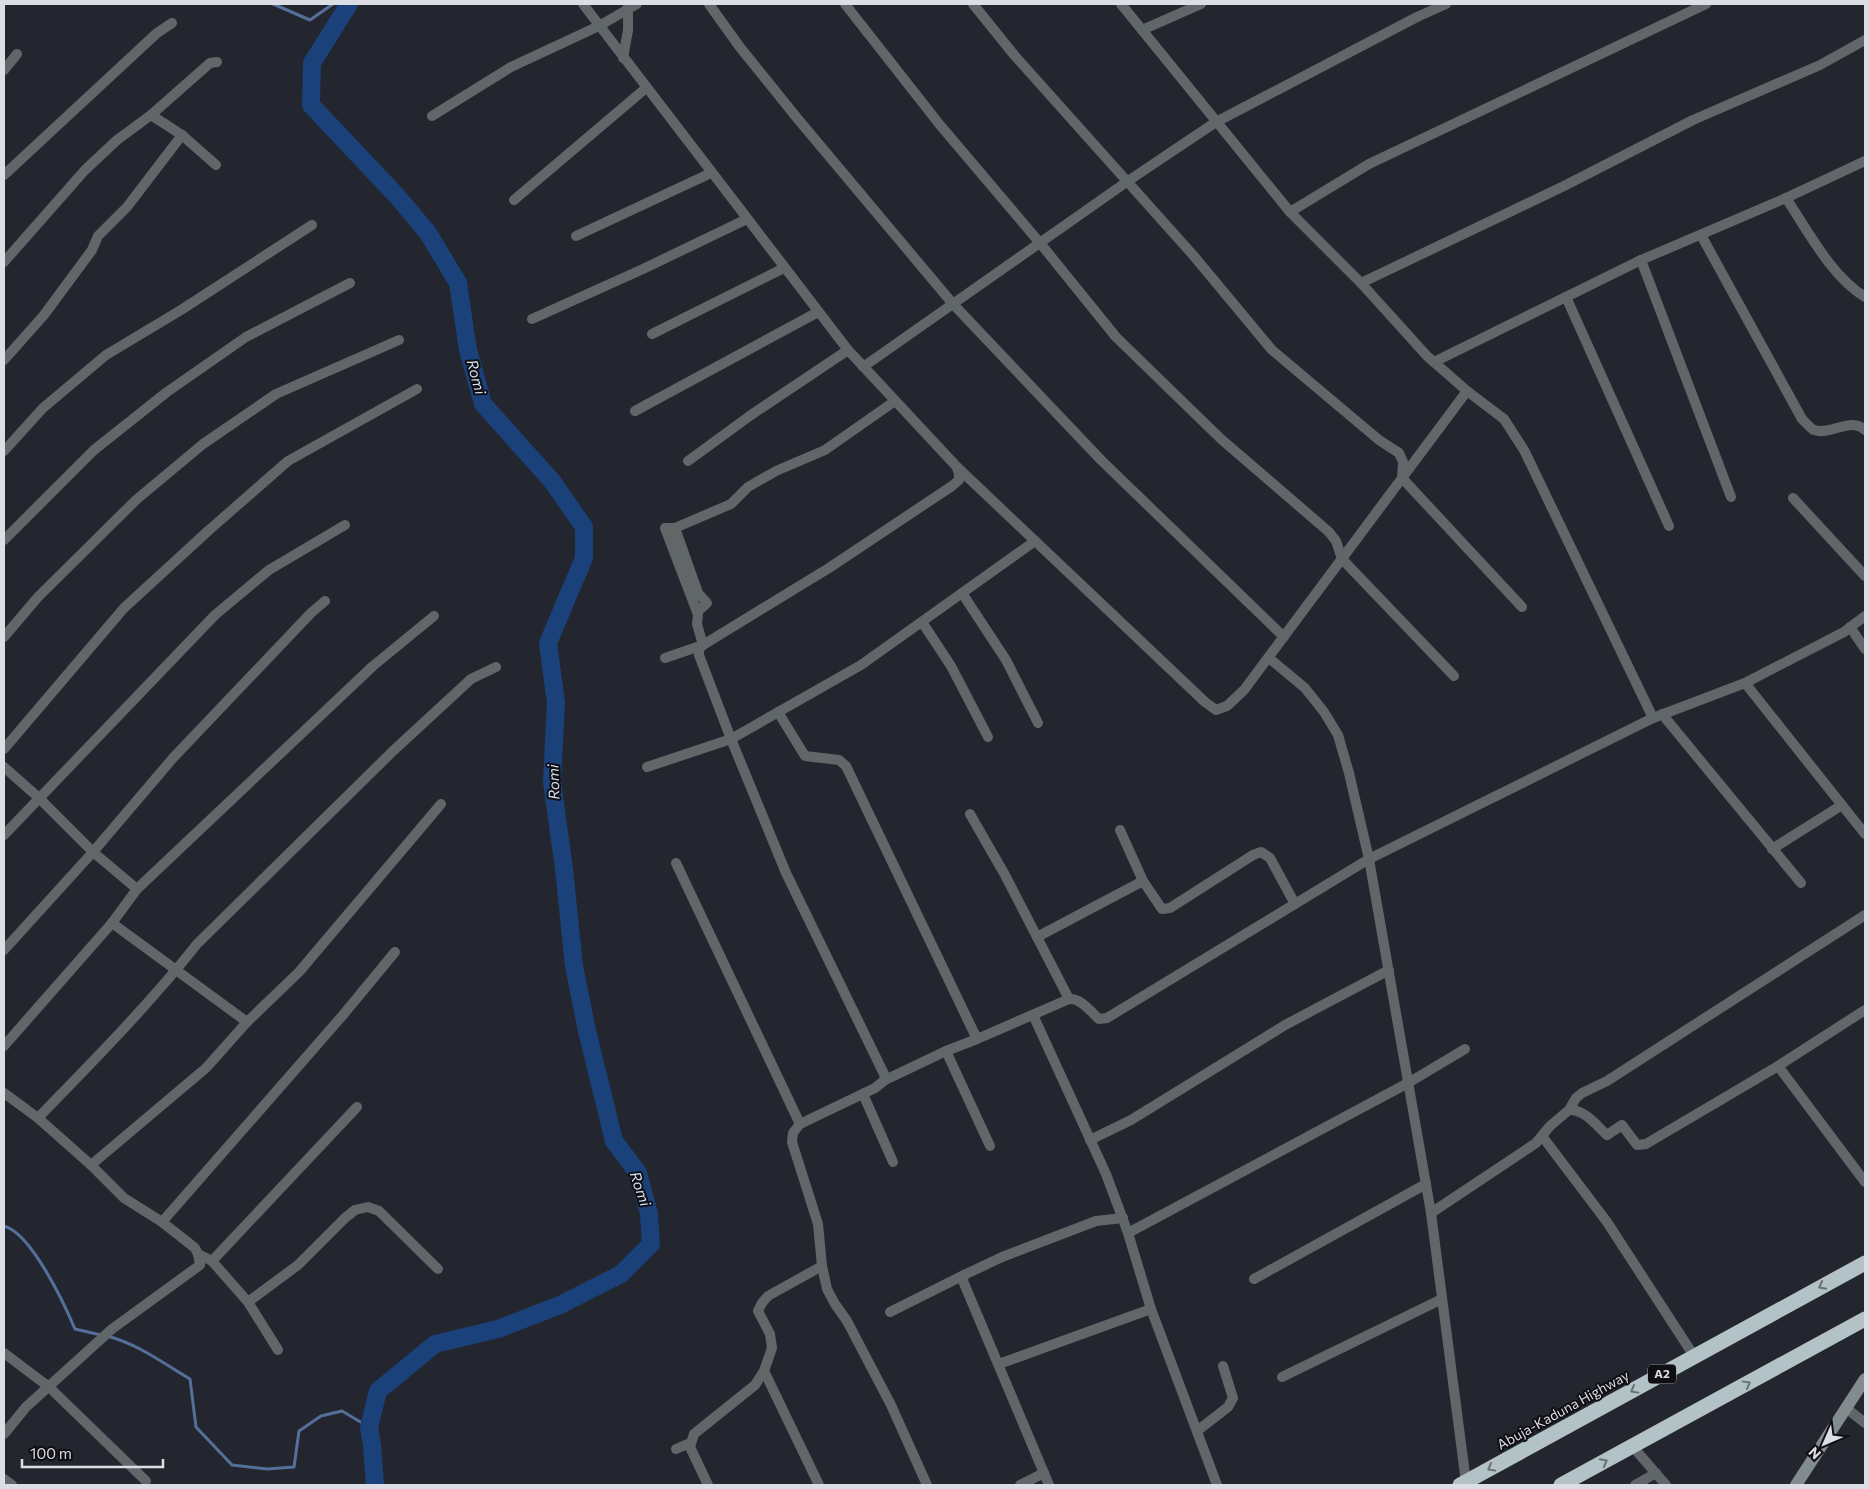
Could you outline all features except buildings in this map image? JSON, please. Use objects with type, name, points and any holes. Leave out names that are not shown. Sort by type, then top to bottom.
[{"type":"highway","name":"Abuja-Kaduna Highway","points":[[1463,1484],[1865,1263]]},
{"type":"highway","points":[[1561,1485],[1865,1319]]},
{"type":"street","points":[[583,4],[784,268],[863,367],[956,468],[1205,702],[1216,710],[1228,706],[1244,690],[1467,391]]},
{"type":"street","points":[[432,116],[511,67],[599,26],[627,6],[637,4]]},
{"type":"street","points":[[709,4],[739,46],[797,118],[952,304],[1101,460],[1284,636]]},
{"type":"street","points":[[845,4],[940,125],[1040,243],[1116,337],[1221,439],[1329,532],[1336,541],[1342,559],[1454,676]]},
{"type":"street","points":[[973,4],[1015,56],[1128,181],[1272,350],[1379,440],[1399,453],[1403,462],[1402,478],[1522,607]]},
{"type":"street","points":[[1121,4],[1290,212],[1361,283],[1434,362],[1467,391],[1504,419],[1524,450],[1658,716],[1800,884]]},
{"type":"street","points":[[1142,30],[1201,4]]},
{"type":"street","points":[[863,367],[1128,181],[1216,122],[1417,17],[1446,4]]},
{"type":"street","points":[[1290,212],[1369,164],[1706,4]]},
{"type":"street","points":[[624,58],[628,30],[627,6]]},
{"type":"street","points":[[4,175],[157,32],[172,23]]},
{"type":"street","points":[[1361,283],[1564,186],[1692,120],[1820,65],[1865,40]]},
{"type":"street","points":[[4,70],[17,54]]},
{"type":"street","points":[[4,262],[85,170],[117,140],[151,115],[210,63],[217,62]]},
{"type":"street","points":[[514,200],[646,88]]},
{"type":"street","points":[[151,115],[182,135],[216,165]]},
{"type":"street","points":[[4,360],[44,315],[92,250],[98,236],[127,207],[182,135]]},
{"type":"street","points":[[1434,362],[1641,260],[1786,198],[1865,161]]},
{"type":"street","points":[[576,236],[712,173]]},
{"type":"street","points":[[1786,198],[1834,269],[1850,287],[1865,296]]},
{"type":"street","points":[[532,319],[747,219]]},
{"type":"street","points":[[4,451],[43,408],[106,355],[181,310],[312,225]]},
{"type":"street","points":[[1701,234],[1802,419],[1812,429],[1822,432],[1847,425],[1857,425],[1865,430]]},
{"type":"street","points":[[1641,260],[1731,497]]},
{"type":"street","points":[[652,334],[784,268]]},
{"type":"street","points":[[4,540],[94,450],[167,392],[246,337],[350,283]]},
{"type":"street","points":[[1566,297],[1668,526]]},
{"type":"street","points":[[635,411],[818,312]]},
{"type":"street","points":[[4,637],[38,597],[136,500],[203,444],[276,394],[399,340]]},
{"type":"street","points":[[688,461],[751,415],[848,350]]},
{"type":"street","points":[[4,749],[124,608],[288,460],[417,389]]},
{"type":"street","points":[[703,644],[697,624],[697,612],[707,602],[698,593],[674,528],[731,504],[748,487],[776,471],[825,450],[894,401]]},
{"type":"street","points":[[665,658],[703,644],[828,568],[952,486],[959,480],[960,474],[956,468]]},
{"type":"street","points":[[1793,498],[1865,576]]},
{"type":"street","points":[[4,835],[215,615],[269,570],[345,525]]},
{"type":"street","points":[[647,767],[731,738],[861,665],[1035,541]]},
{"type":"street","points":[[962,594],[1006,660],[1038,723]]},
{"type":"street","points":[[4,950],[93,852],[173,758],[325,601]]},
{"type":"street","points":[[4,1046],[112,924],[137,889],[373,666],[434,616]]},
{"type":"street","points":[[927,1485],[891,1405],[847,1321],[827,1289],[822,1266],[818,1224],[792,1142],[793,1133],[800,1124],[875,1088],[887,1077],[1069,999],[1074,998],[1080,1001],[1099,1020],[1107,1018],[1369,859],[1658,716],[1745,683],[1850,627],[1865,616]]},
{"type":"street","points":[[922,622],[952,666],[988,737]]},
{"type":"street","points":[[1850,627],[1865,650]]},
{"type":"street","points":[[703,644],[699,649],[699,655],[786,873],[887,1077]]},
{"type":"street","points":[[1269,658],[1305,688],[1324,712],[1338,735],[1349,773],[1369,859],[1431,1213],[1463,1484]]},
{"type":"street","points":[[38,1118],[110,1044],[197,944],[393,751],[471,679],[496,667]]},
{"type":"street","points":[[1745,683],[1865,834]]},
{"type":"street","points":[[778,712],[805,756],[839,760],[846,766],[977,1039]]},
{"type":"street","points":[[4,767],[39,798],[93,852],[137,889]]},
{"type":"street","points":[[91,1165],[206,1068],[247,1022],[299,972],[441,804]]},
{"type":"street","points":[[1772,849],[1842,805]]},
{"type":"street","points":[[970,814],[1005,875],[1069,999]]},
{"type":"street","points":[[1120,830],[1143,882],[1162,909],[1166,910],[1253,855],[1261,852],[1270,858],[1295,904]]},
{"type":"street","points":[[676,863],[800,1124]]},
{"type":"street","points":[[1037,937],[1143,882]]},
{"type":"street","points":[[1431,1213],[1536,1143],[1550,1126],[1569,1110],[1576,1098],[1582,1093],[1607,1081],[1865,915]]},
{"type":"street","points":[[112,924],[247,1022]]},
{"type":"street","points":[[162,1222],[343,1015],[395,952]]},
{"type":"street","points":[[1090,1140],[1131,1120],[1285,1025],[1389,970]]},
{"type":"street","points":[[1569,1110],[1577,1109],[1585,1114],[1607,1135],[1622,1126],[1637,1145],[1646,1144],[1778,1066],[1865,1010]]},
{"type":"street","points":[[1033,1014],[1106,1174],[1123,1218],[1151,1309],[1198,1430],[1217,1485]]},
{"type":"street","points":[[1128,1233],[1408,1083],[1465,1049]]},
{"type":"street","points":[[946,1051],[990,1146]]},
{"type":"street","points":[[1778,1066],[1865,1182]]},
{"type":"street","points":[[4,1093],[38,1118],[91,1165],[124,1198],[162,1222],[195,1248],[200,1264],[112,1329],[98,1344],[26,1407],[4,1434]]},
{"type":"street","points":[[863,1094],[893,1162]]},
{"type":"street","points":[[212,1261],[357,1108]]},
{"type":"street","points":[[1542,1136],[1607,1222],[1694,1356]]},
{"type":"street","points":[[1254,1279],[1426,1184]]},
{"type":"street","points":[[248,1302],[298,1265],[355,1210],[368,1207],[379,1211],[438,1269]]},
{"type":"street","points":[[890,1312],[1002,1257],[1096,1221],[1123,1218]]},
{"type":"street","points":[[198,1254],[212,1261],[248,1302],[278,1350]]},
{"type":"street","points":[[708,1485],[690,1447],[690,1443],[694,1434],[755,1385],[764,1371],[772,1348],[770,1334],[758,1311],[762,1303],[768,1296],[822,1266]]},
{"type":"street","points":[[964,1275],[964,1281],[1049,1485]]},
{"type":"street","points":[[1282,1377],[1442,1299]]},
{"type":"street","points":[[1000,1364],[1151,1309]]},
{"type":"street","points":[[4,1353],[48,1387],[146,1482]]},
{"type":"street","points":[[1198,1430],[1228,1407],[1233,1398],[1223,1366]]},
{"type":"street","points":[[764,1371],[819,1485]]},
{"type":"street","points":[[1796,1485],[1865,1379]]},
{"type":"street","points":[[1846,1408],[1865,1423]]},
{"type":"street","points":[[676,1449],[690,1443]]},
{"type":"street","points":[[1633,1447],[1666,1485]]},
{"type":"street","points":[[1635,1485],[1656,1473]]},
{"type":"street","points":[[1020,1485],[1044,1474]]},
{"type":"street","points":[[4,1479],[12,1485]]},
{"type":"waterway","points":[[273,4],[310,20],[333,4]]},
{"type":"waterway","name":"Romi","points":[[349,4],[312,63],[311,105],[397,196],[428,233],[458,283],[468,350],[483,404],[552,481],[584,527],[584,558],[548,643],[556,703],[552,782],[564,869],[574,966],[587,1031],[614,1141],[638,1173],[649,1214],[651,1244],[621,1274],[560,1305],[498,1329],[435,1344],[378,1391],[369,1427],[375,1485]]},
{"type":"waterway","points":[[4,1226],[14,1231],[25,1241],[46,1270],[75,1329],[101,1335]]},
{"type":"waterway","points":[[107,1336],[140,1349],[190,1379],[196,1427],[232,1465],[267,1469],[294,1467],[299,1431],[321,1416],[342,1411],[369,1427]]}]
